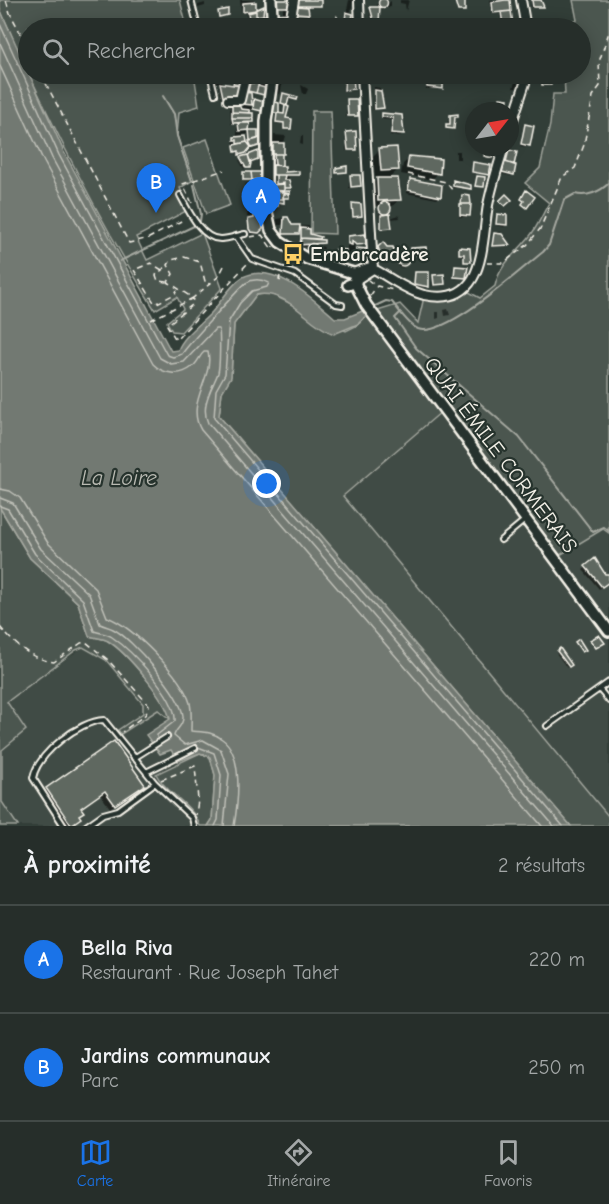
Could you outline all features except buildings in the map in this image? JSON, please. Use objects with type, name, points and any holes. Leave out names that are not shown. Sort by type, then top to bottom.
[{"type":"street","points":[[271,0],[272,18]]},
{"type":"street","points":[[291,18],[294,0]]},
{"type":"street","points":[[359,0],[360,18]]},
{"type":"street","points":[[521,0],[524,18]]},
{"type":"street","points":[[228,100],[240,100],[244,84]]},
{"type":"street","points":[[272,84],[266,121],[266,195],[268,220],[277,239],[307,259],[350,279],[373,269]]},
{"type":"street","points":[[363,84],[373,269]]},
{"type":"street","points":[[519,102],[525,84]]},
{"type":"street","points":[[373,269],[414,291],[442,296],[452,295],[470,284],[480,262],[488,204],[501,156]]},
{"type":"street","name":"QUAI ÉMILE CORMERAIS","points":[[350,279],[367,301],[374,315],[609,631]]},
{"type":"lane","points":[[191,0],[196,18]]},
{"type":"lane","points":[[212,84],[215,94]]},
{"type":"lane","points":[[180,195],[191,215],[209,237],[220,239],[246,236]]},
{"type":"lane","points":[[236,236],[252,259],[295,274],[336,304],[342,305]]},
{"type":"lane","points":[[501,540],[526,519]]},
{"type":"lane","points":[[547,726],[609,682]]},
{"type":"lane","points":[[599,689],[609,701]]},
{"type":"lane","points":[[64,826],[33,778],[35,767],[48,751],[96,720],[104,720],[155,783],[178,803],[194,825]]},
{"type":"lane","points":[[134,758],[167,737]]},
{"type":"lane","points":[[146,772],[195,748]]},
{"type":"lane","points":[[86,826],[104,814],[118,810],[155,783]]},
{"type":"path","points":[[6,0],[18,29]]},
{"type":"path","points":[[480,262],[503,263],[527,245],[540,230],[562,177],[575,168],[584,145],[593,96],[600,86],[599,62],[609,32]]},
{"type":"path","points":[[46,84],[129,243],[149,238],[191,215],[193,206],[183,184],[224,170]]},
{"type":"path","points":[[408,174],[446,182],[453,191]]},
{"type":"path","points":[[246,236],[262,235],[272,249],[277,239]]},
{"type":"path","points":[[193,298],[177,290],[168,282],[158,281],[156,275],[171,260],[184,257],[200,262],[206,285]]},
{"type":"path","points":[[193,298],[192,305],[167,325],[176,340],[252,259]]},
{"type":"path","points":[[162,270],[151,263],[134,270],[155,304],[175,294],[177,290]]},
{"type":"path","points":[[168,265],[173,274],[168,282]]},
{"type":"path","points":[[151,320],[193,298],[219,276],[224,266]]},
{"type":"path","points":[[281,272],[279,280],[284,282]]},
{"type":"path","points":[[367,301],[377,286],[394,290]]},
{"type":"path","points":[[0,627],[20,647],[40,660],[54,662],[81,643],[86,642],[108,660],[149,705],[146,714],[118,738]]},
{"type":"path","points":[[155,783],[195,766],[198,800],[194,825]]},
{"type":"shaded area","points":[[0,0],[180,0],[184,18],[18,18],[18,50],[0,9]]},
{"type":"shaded area","points":[[573,0],[609,0],[609,533],[603,529],[560,555],[448,406],[343,496],[609,817],[609,826],[571,826],[219,416],[222,392],[231,376],[234,324],[256,295],[269,293],[346,331],[358,325],[368,314],[400,304],[418,323],[424,297],[447,299],[469,292],[480,298],[495,286],[501,271],[533,232],[549,203],[525,183],[540,168],[550,125],[553,94],[565,94],[564,84],[591,84],[591,18],[577,18]]},
{"type":"shaded area","points":[[34,84],[196,84],[199,106],[179,112],[177,136],[192,181],[180,188],[190,209],[136,237],[147,260],[202,233],[222,288],[181,332],[172,331],[167,322],[183,309],[177,297],[155,310],[91,200]]},
{"type":"shaded area","points":[[312,111],[331,111],[335,234],[311,233]]},
{"type":"shaded area","points":[[207,139],[230,205],[206,214],[183,148]]},
{"type":"shaded area","points":[[448,406],[560,555],[604,529],[609,533],[609,817],[343,496]]},
{"type":"shaded area","points":[[0,508],[30,558],[78,603],[89,636],[108,641],[125,655],[153,688],[170,719],[158,710],[121,734],[118,730],[143,713],[143,704],[106,660],[83,647],[76,650],[7,702],[26,730],[2,750],[2,802],[18,826],[0,826]]},
{"type":"shaded area","points":[[83,647],[106,660],[143,704],[143,712],[118,730],[121,734],[158,710],[170,719],[171,750],[178,761],[156,774],[160,782],[190,809],[200,826],[18,826],[2,802],[2,750],[6,702]]},
{"type":"shaded area","points":[[200,753],[210,757],[215,775],[212,820],[208,826],[200,826],[191,811],[160,781],[156,774]]},
{"type":"water","name":"La Loire","points":[[0,9],[18,49],[18,84],[34,84],[64,152],[171,351],[178,350],[184,339],[212,312],[234,284],[243,277],[255,273],[267,274],[292,284],[335,318],[345,318],[365,310],[368,314],[358,324],[334,334],[278,297],[256,295],[234,324],[231,377],[222,392],[219,416],[571,826],[208,826],[212,820],[215,775],[210,757],[200,753],[178,761],[171,750],[160,754],[146,735],[170,719],[161,700],[144,677],[116,647],[106,640],[89,636],[78,603],[30,558],[0,508]]},
{"type":"waterway","points":[[163,96],[174,114],[177,136],[192,181]]},
{"type":"waterway","points":[[371,308],[386,301],[392,302],[407,321],[418,329],[430,329],[446,324],[482,301],[543,252],[549,245],[564,200],[575,194],[593,193],[609,183]]},
{"type":"waterway","points":[[194,185],[201,214],[200,221]]},
{"type":"waterway","points":[[120,261],[196,225]]},
{"type":"waterway","points":[[401,312],[395,318],[416,348],[519,437],[593,532],[604,527],[609,531]]},
{"type":"place","name":"Jardins communaux","points":[[156,213]]},
{"type":"place","name":"Bella Riva","points":[[261,227]]},
{"type":"place","name":"Embarcadère","points":[[293,254]]}]
